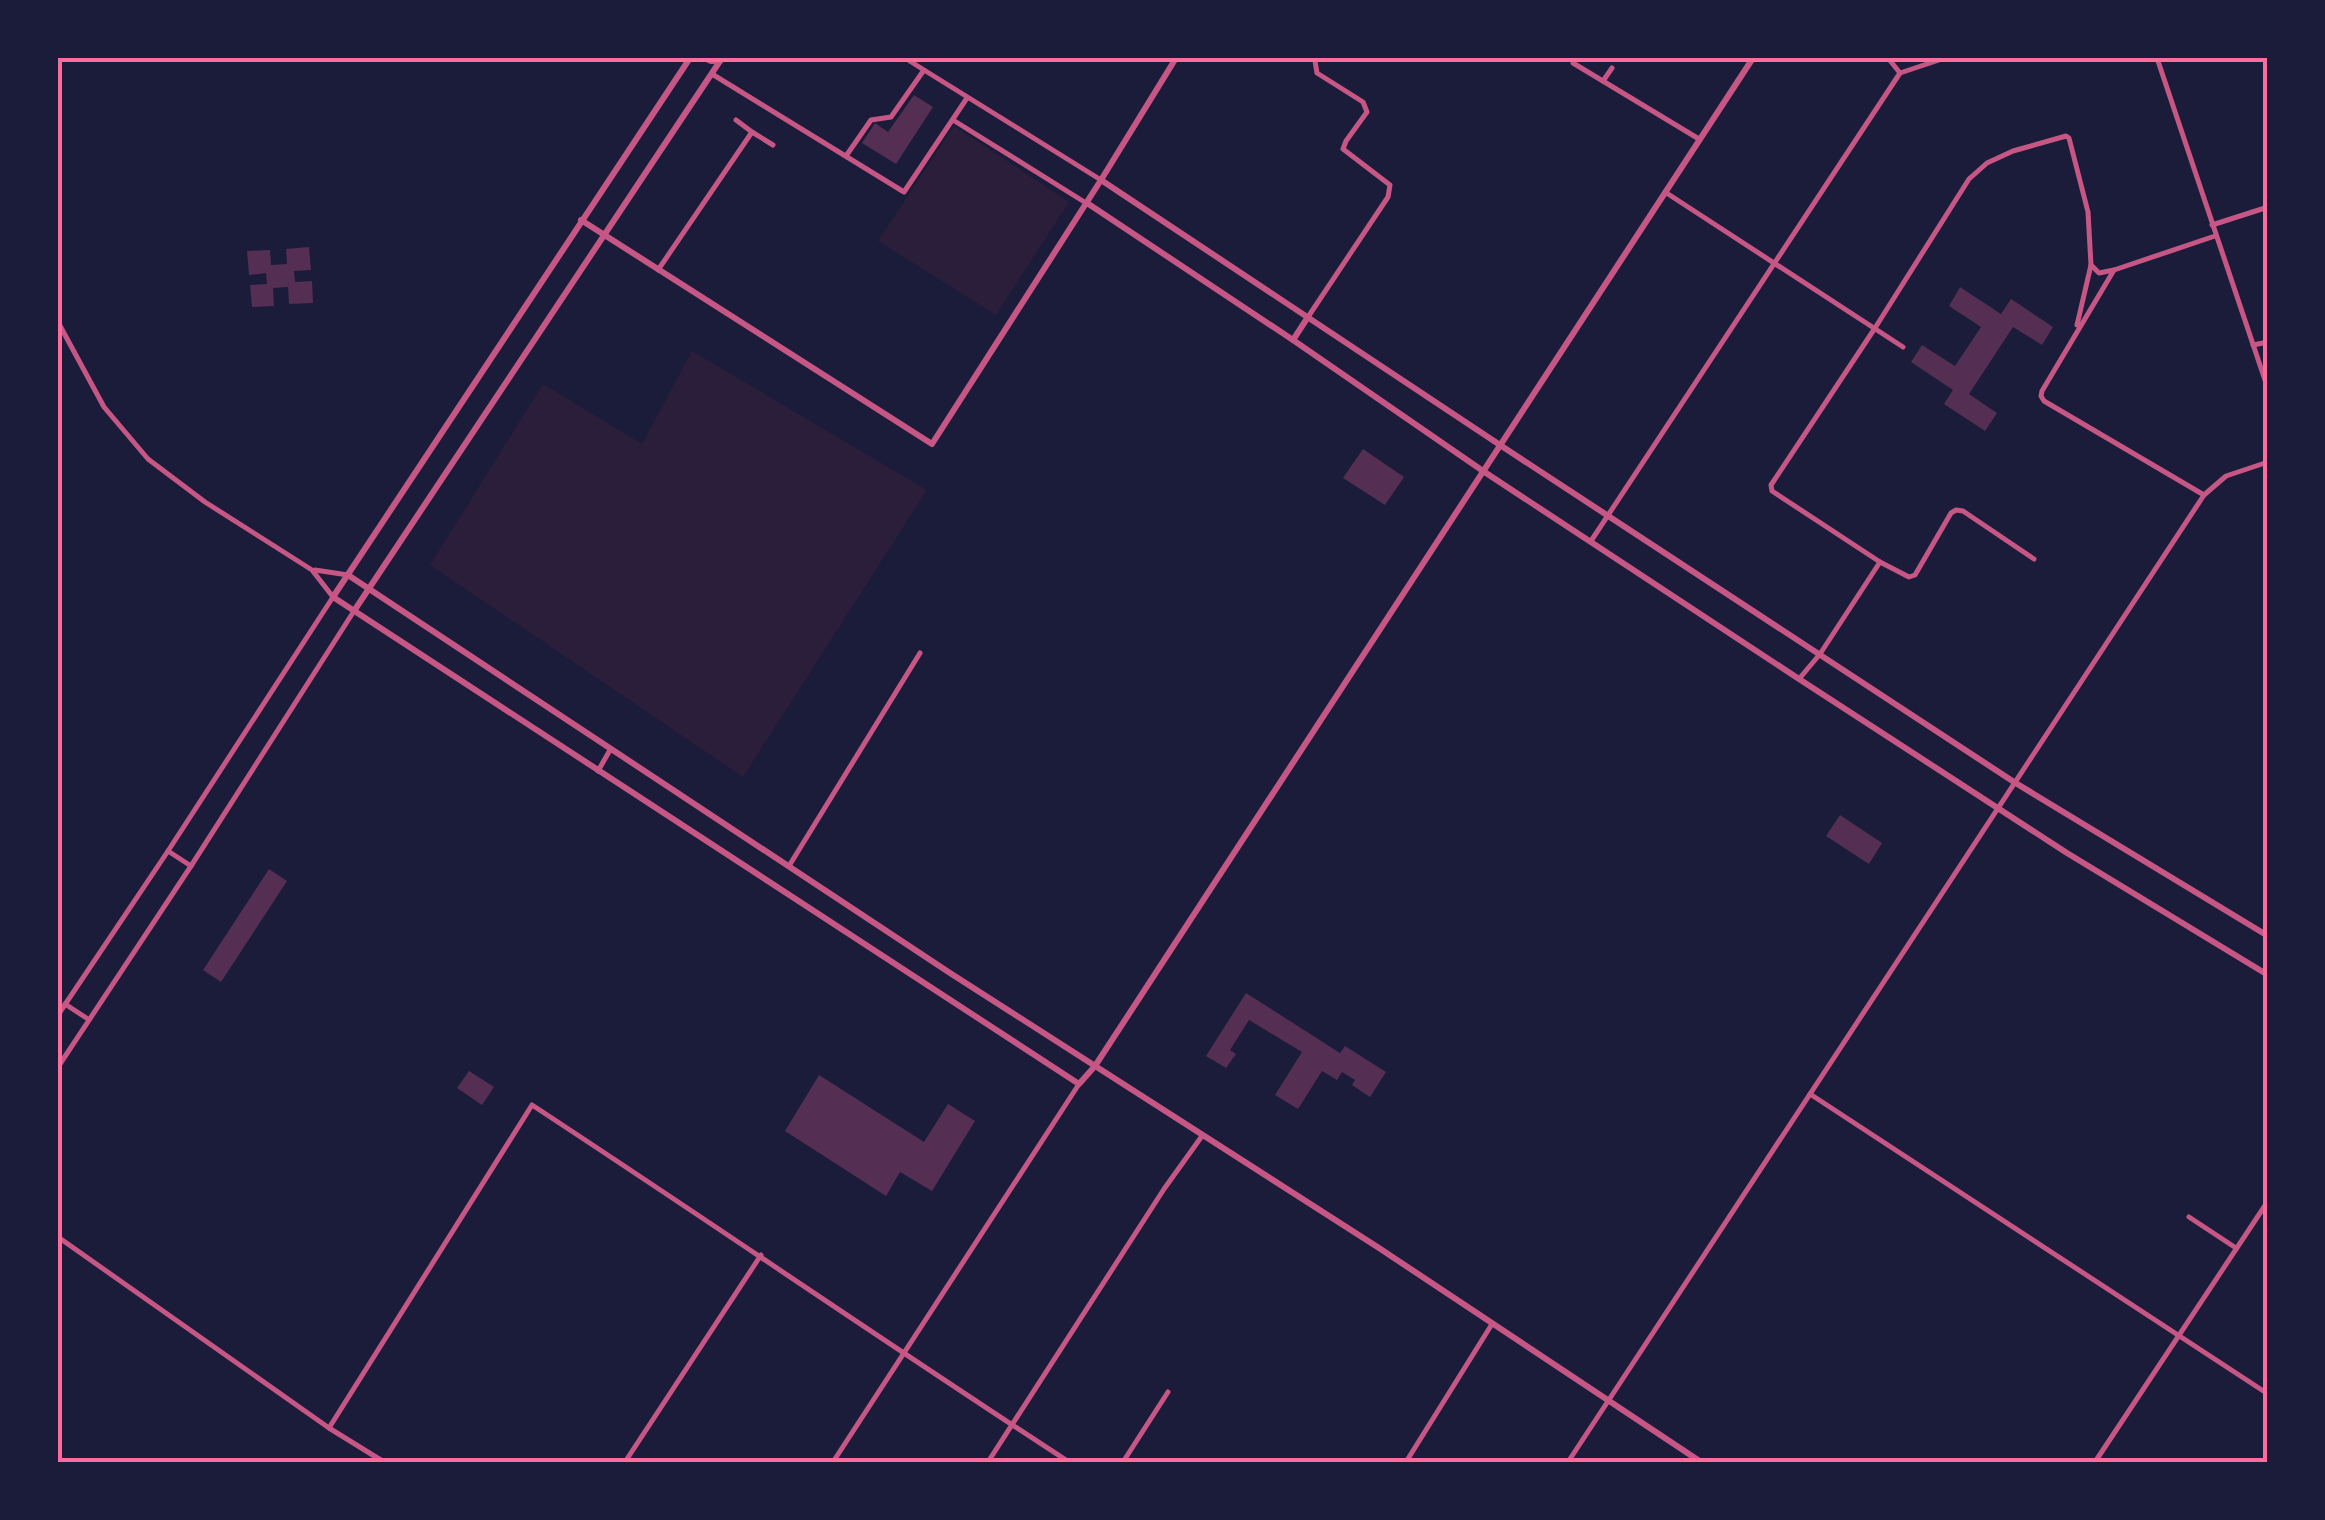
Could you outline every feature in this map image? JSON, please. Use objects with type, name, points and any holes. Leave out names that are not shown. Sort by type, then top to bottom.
[{"type":"street","points":[[58,1015],[690,58]]},
{"type":"street","points":[[704,58],[721,59]]},
{"type":"street","points":[[905,58],[1101,180],[2014,782],[2268,936]]},
{"type":"street","points":[[580,220],[932,444],[1176,58]]},
{"type":"street","points":[[1292,340],[1390,190],[1390,185],[1343,148],[1366,106],[1317,73],[1316,58]]},
{"type":"street","points":[[833,1462],[1753,58]]},
{"type":"street","points":[[1888,58],[1900,73]]},
{"type":"street","points":[[1591,541],[1900,73],[1946,58]]},
{"type":"street","points":[[2156,58],[2253,345],[2264,367],[2268,389]]},
{"type":"street","points":[[58,1067],[354,611],[721,59]]},
{"type":"street","points":[[1573,63],[1700,139]]},
{"type":"street","points":[[1603,81],[1612,68]]},
{"type":"street","points":[[846,156],[871,120],[891,117],[924,70]]},
{"type":"street","points":[[712,74],[904,192],[967,98]]},
{"type":"street","points":[[736,120],[772,145]]},
{"type":"street","points":[[953,120],[1086,203],[1483,471],[2066,853],[2268,975]]},
{"type":"street","points":[[658,270],[752,132]]},
{"type":"street","points":[[2034,559],[1956,510],[1912,577],[1880,562],[1770,489],[1968,178],[1986,162],[2066,136],[2088,212],[2091,265],[2076,332]]},
{"type":"street","points":[[1666,192],[1903,347]]},
{"type":"street","points":[[2212,225],[2268,207]]},
{"type":"street","points":[[2091,265],[2099,273],[2114,270],[2215,236]]},
{"type":"street","points":[[2114,270],[2041,396],[2044,402],[2204,496]]},
{"type":"street","points":[[58,322],[104,407],[148,459],[205,502],[312,570],[333,597],[354,611],[1079,1084]]},
{"type":"street","points":[[2253,345],[2268,342]]},
{"type":"street","points":[[1568,1462],[2204,496],[2226,476],[2268,462]]},
{"type":"street","points":[[1799,679],[1820,654],[1880,562]]},
{"type":"street","points":[[312,570],[348,575],[1701,1462]]},
{"type":"street","points":[[790,866],[920,652]]},
{"type":"street","points":[[598,771],[610,750]]},
{"type":"street","points":[[168,851],[191,866]]},
{"type":"street","points":[[65,1004],[89,1020]]},
{"type":"street","points":[[1810,1094],[2268,1394]]},
{"type":"street","points":[[329,1428],[532,1105],[1069,1462]]},
{"type":"street","points":[[988,1462],[1164,1188],[1202,1136]]},
{"type":"street","points":[[2095,1462],[2268,1201]]},
{"type":"street","points":[[2188,1217],[2236,1248]]},
{"type":"street","points":[[58,1237],[329,1428],[384,1462]]},
{"type":"street","points":[[625,1462],[761,1255]]},
{"type":"street","points":[[1406,1462],[1492,1324]]},
{"type":"street","points":[[1123,1462],[1168,1392]]},
{"type":"shaded area","points":[[954,126],[1069,202],[996,315],[878,241]]},
{"type":"shaded area","points":[[692,351],[927,490],[743,777],[430,565],[543,384],[642,444]]},
{"type":"building","points":[[914,95],[933,107],[896,164],[862,143],[875,123],[888,132]]},
{"type":"building","points":[[309,247],[311,270],[294,271],[295,282],[312,281],[313,303],[289,304],[288,287],[273,288],[274,306],[252,307],[250,285],[267,284],[266,273],[249,275],[247,251],[270,250],[271,265],[287,264],[286,249]]},
{"type":"building","points":[[1960,287],[2001,314],[2011,299],[2053,327],[2042,345],[2013,327],[1969,394],[1997,413],[1985,431],[1944,404],[1953,390],[1911,362],[1922,345],[1955,366],[1981,327],[1949,306]]},
{"type":"building","points":[[1363,449],[1404,477],[1385,505],[1343,478]]},
{"type":"building","points":[[1840,815],[1882,843],[1869,864],[1826,836]]},
{"type":"building","points":[[269,869],[287,881],[221,982],[203,970]]},
{"type":"building","points":[[1246,993],[1340,1053],[1345,1046],[1386,1072],[1370,1097],[1352,1085],[1355,1080],[1342,1072],[1337,1080],[1322,1071],[1298,1109],[1275,1095],[1302,1052],[1249,1020],[1230,1050],[1236,1054],[1226,1068],[1206,1056]]},
{"type":"building","points":[[469,1071],[494,1087],[482,1105],[457,1088]]},
{"type":"building","points":[[819,1075],[924,1142],[948,1104],[975,1121],[932,1191],[900,1172],[886,1196],[785,1131]]}]
